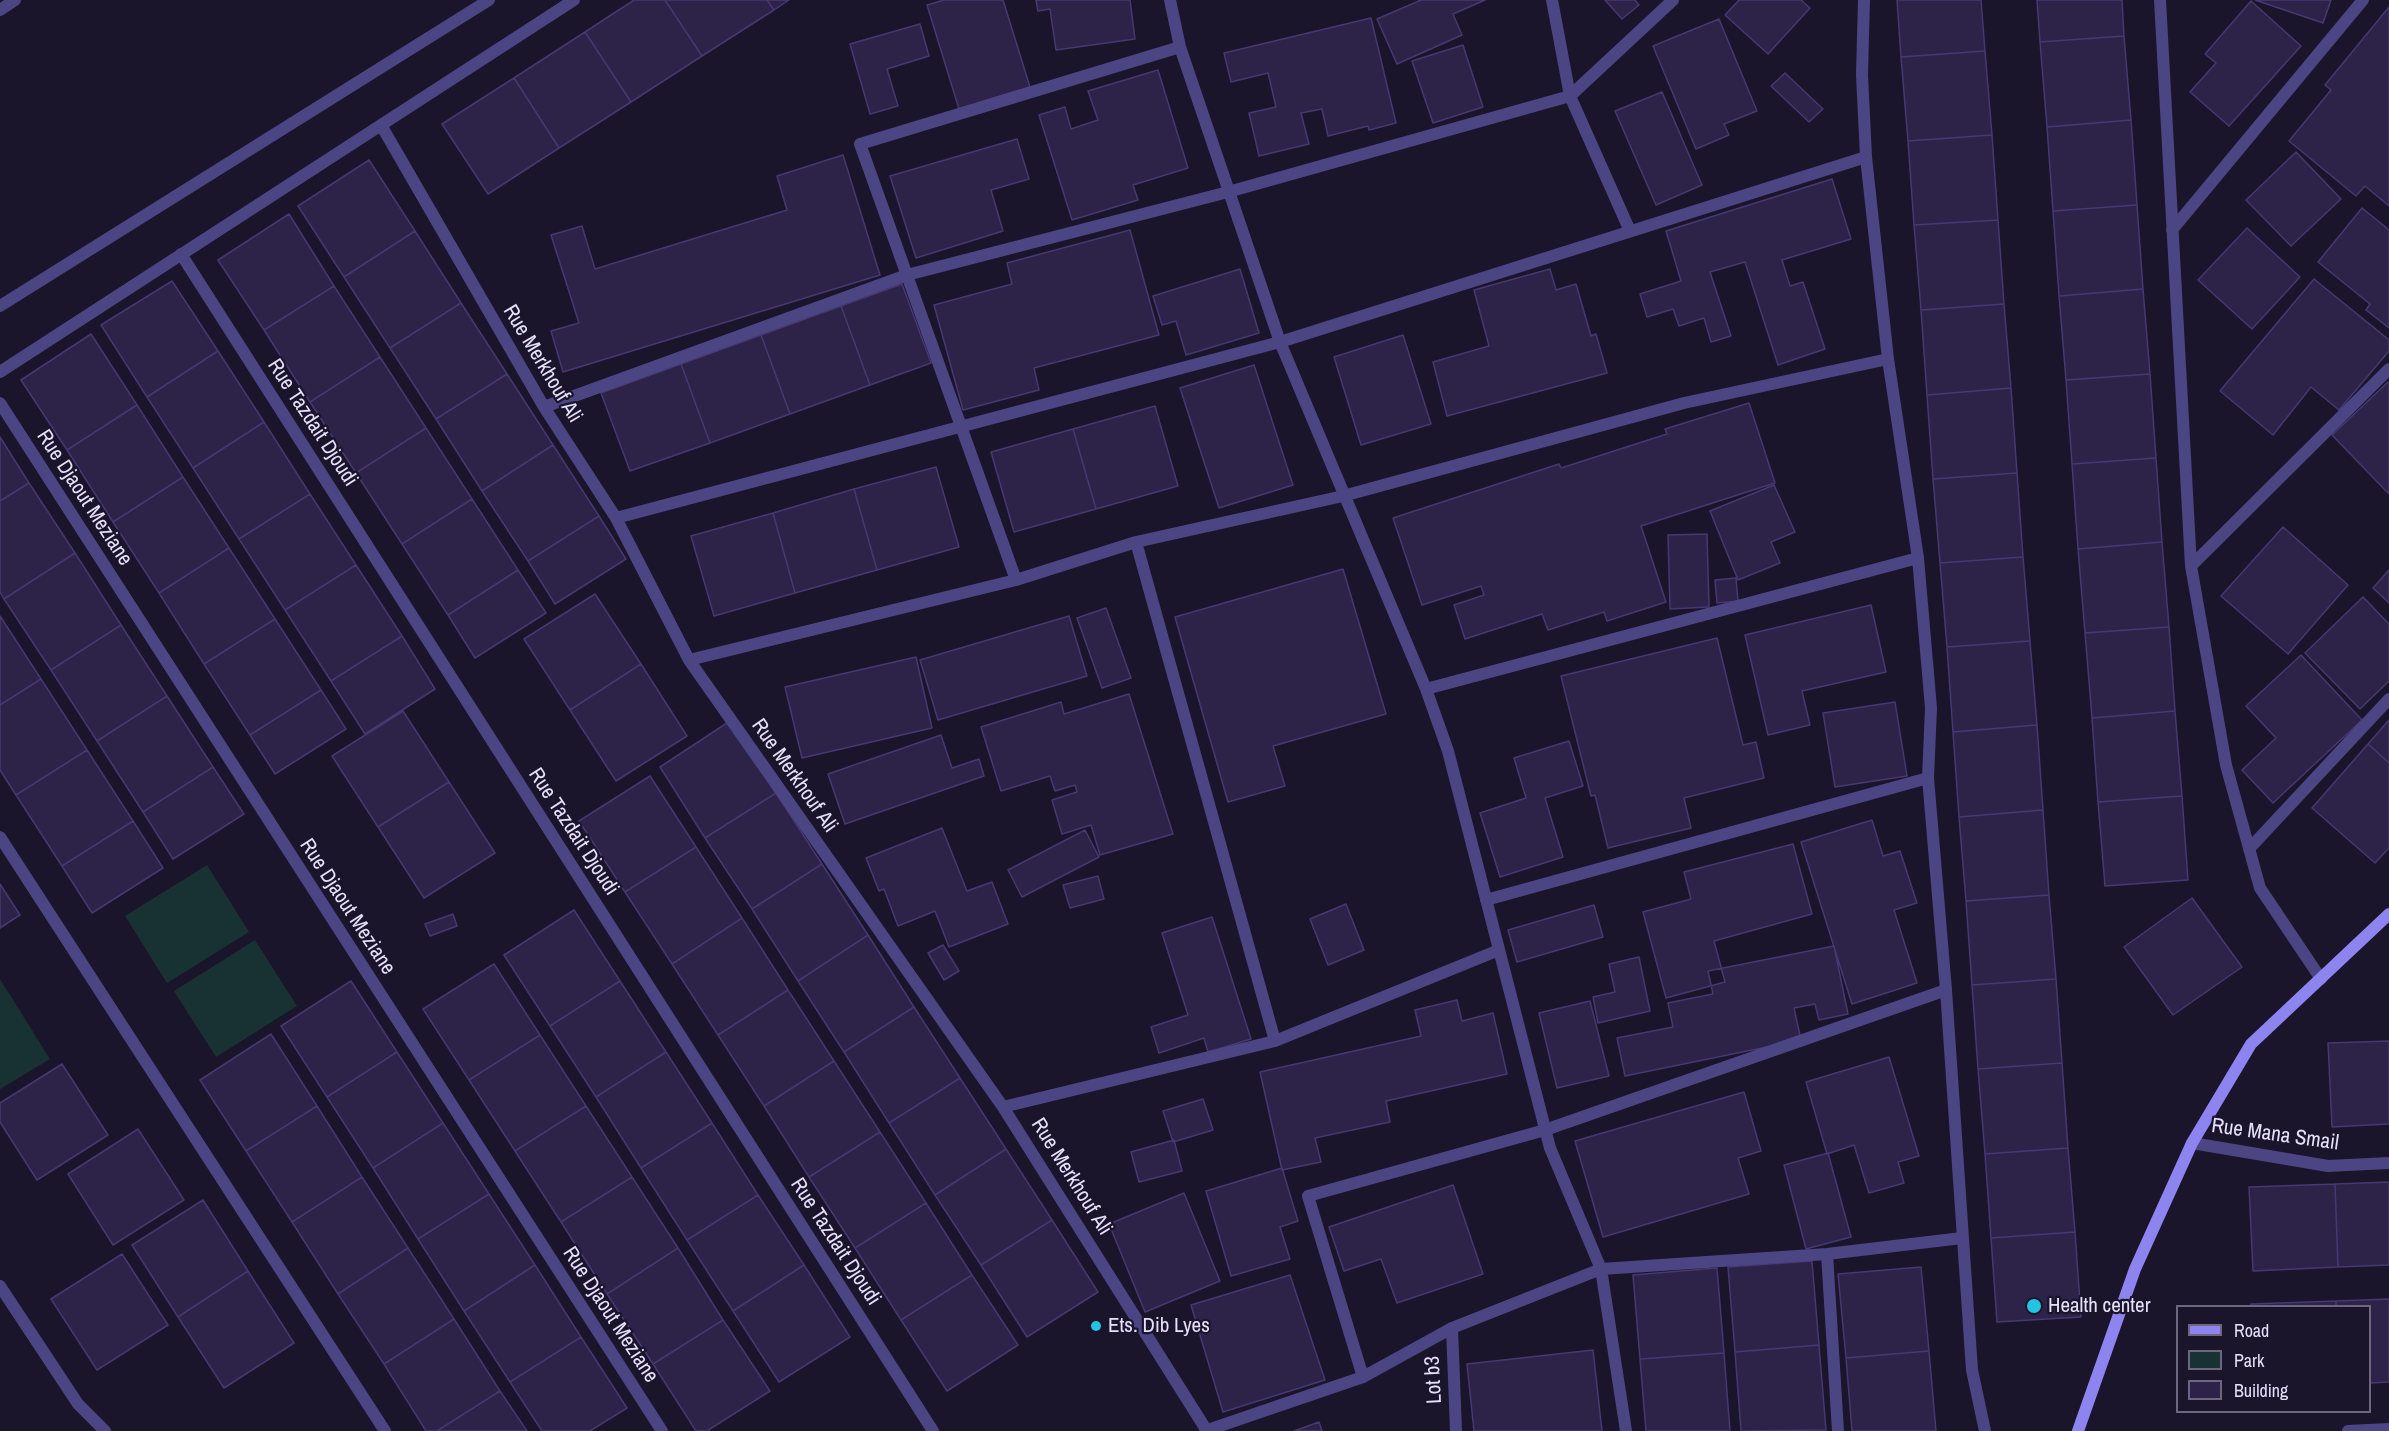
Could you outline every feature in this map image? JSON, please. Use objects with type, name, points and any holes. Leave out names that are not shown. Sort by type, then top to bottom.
[{"type":"main road","points":[[2078,1431],[2135,1269],[2192,1143],[2251,1044],[2389,914]]},
{"type":"street","points":[[0,10],[15,0]]},
{"type":"street","points":[[0,306],[489,0]]},
{"type":"street","points":[[0,372],[574,0]]},
{"type":"street","points":[[1170,0],[1180,47],[1227,192],[1280,342],[1426,689],[1448,751],[1550,1148],[1601,1269],[1626,1431]]},
{"type":"street","points":[[1552,0],[1570,96],[1630,231]]},
{"type":"street","points":[[544,407],[907,275],[1227,192],[1570,96],[1672,0]]},
{"type":"street","points":[[1864,0],[1862,75],[1866,157],[1888,359],[1918,558],[1931,708],[1928,778],[1946,990],[1972,1370],[1985,1431]]},
{"type":"street","points":[[2160,0],[2191,566],[2226,765],[2260,888],[2321,979]]},
{"type":"street","points":[[2172,230],[2363,0]]},
{"type":"street","points":[[1016,580],[860,144],[1180,47]]},
{"type":"street","name":"Rue Merkhouf Ali","points":[[381,125],[544,407],[616,518],[688,660],[1003,1107],[1207,1431]]},
{"type":"street","points":[[616,518],[1280,342],[1866,157]]},
{"type":"street","name":"Rue Tazdait Djoudi","points":[[181,254],[933,1431]]},
{"type":"street","points":[[688,660],[1016,580],[1136,542],[1343,496],[1684,403],[1888,359]]},
{"type":"street","points":[[2191,566],[2389,369]]},
{"type":"street","name":"Rue Djaout Meziane","points":[[0,403],[662,1431]]},
{"type":"street","points":[[1136,542],[1275,1041]]},
{"type":"street","points":[[1426,689],[1918,558]]},
{"type":"street","points":[[2249,849],[2389,699]]},
{"type":"street","points":[[1486,900],[1928,778]]},
{"type":"street","points":[[0,837],[385,1431]]},
{"type":"street","points":[[1003,1107],[1275,1041],[1499,950]]},
{"type":"street","points":[[1363,1377],[1308,1196],[1545,1130],[1946,990]]},
{"type":"street","name":"Rue Mana Smail","points":[[2192,1143],[2328,1166],[2389,1163]]},
{"type":"street","points":[[1207,1431],[1363,1377],[1452,1328],[1601,1269],[1827,1254],[1962,1238]]},
{"type":"street","points":[[1827,1254],[1838,1431]]},
{"type":"street","points":[[0,1286],[78,1404],[105,1431]]},
{"type":"street","name":"Lot b3","points":[[1452,1328],[1456,1431]]},
{"type":"street","points":[[2348,1431],[2389,1429]]},
{"type":"green space","points":[[207,865],[249,932],[167,983],[125,916]]},
{"type":"green space","points":[[255,940],[297,1006],[216,1057],[174,991]]},
{"type":"green space","points":[[0,979],[50,1059],[0,1089]]},
{"type":"building","points":[[634,0],[665,0],[702,56],[631,102],[585,32]]},
{"type":"building","points":[[665,0],[767,0],[774,10],[702,56]]},
{"type":"building","points":[[767,0],[789,0],[774,10]]},
{"type":"building","points":[[944,0],[1003,0],[1030,87],[959,109],[927,5]]},
{"type":"building","points":[[1036,0],[1130,0],[1135,39],[1056,50],[1050,9],[1038,11]]},
{"type":"building","points":[[1421,0],[1485,0],[1453,14],[1462,35],[1397,64],[1377,19]]},
{"type":"building","points":[[1605,0],[1635,0],[1639,5],[1622,19]]},
{"type":"building","points":[[1739,0],[1801,0],[1810,8],[1768,54],[1725,15]]},
{"type":"building","points":[[1897,0],[1981,0],[1985,51],[1901,57]]},
{"type":"building","points":[[2037,0],[2122,0],[2124,36],[2040,42]]},
{"type":"building","points":[[2255,0],[2331,0],[2323,23]]},
{"type":"building","points":[[2251,1],[2301,46],[2229,126],[2190,92],[2216,63],[2205,54]]},
{"type":"building","points":[[2389,7],[2389,206],[2365,186],[2356,196],[2289,141],[2331,90],[2325,85]]},
{"type":"building","points":[[1371,18],[1396,123],[1369,130],[1368,126],[1328,136],[1322,109],[1301,113],[1309,144],[1259,156],[1249,113],[1276,107],[1268,73],[1231,82],[1224,53]]},
{"type":"building","points":[[1719,19],[1757,111],[1724,124],[1729,135],[1696,149],[1653,46]]},
{"type":"building","points":[[920,24],[929,56],[887,69],[898,106],[870,114],[850,44]]},
{"type":"building","points":[[585,32],[631,102],[559,148],[514,78]]},
{"type":"building","points":[[2124,36],[2131,120],[2047,127],[2040,42]]},
{"type":"building","points":[[1463,45],[1483,107],[1433,123],[1412,61]]},
{"type":"building","points":[[1985,51],[1992,135],[1908,141],[1901,57]]},
{"type":"building","points":[[1158,70],[1188,168],[1133,185],[1138,200],[1072,220],[1039,115],[1065,107],[1071,129],[1098,120],[1088,91]]},
{"type":"building","points":[[1785,73],[1823,109],[1809,122],[1771,86]]},
{"type":"building","points":[[514,78],[559,148],[488,194],[442,124]]},
{"type":"building","points":[[1662,92],[1702,185],[1656,205],[1615,111]]},
{"type":"building","points":[[2131,120],[2137,205],[2053,211],[2047,127]]},
{"type":"building","points":[[1992,135],[1998,220],[1914,225],[1908,141]]},
{"type":"building","points":[[1017,139],[1029,179],[991,190],[1003,231],[916,258],[890,176]]},
{"type":"building","points":[[2296,152],[2341,199],[2291,246],[2246,200]]},
{"type":"building","points":[[843,155],[880,275],[563,372],[551,331],[579,323],[551,235],[582,226],[595,269],[787,210],[777,176]]},
{"type":"building","points":[[369,160],[415,231],[344,277],[298,206]]},
{"type":"building","points":[[1832,179],[1851,239],[1782,260],[1790,286],[1803,282],[1825,349],[1778,365],[1745,262],[1710,272],[1731,336],[1711,342],[1704,318],[1679,326],[1673,309],[1647,317],[1640,294],[1681,281],[1666,231]]},
{"type":"building","points":[[2137,205],[2143,289],[2059,296],[2053,211]]},
{"type":"building","points":[[2362,208],[2389,230],[2389,328],[2366,310],[2370,304],[2318,262]]},
{"type":"building","points":[[289,214],[334,286],[264,330],[218,260]]},
{"type":"building","points":[[1998,220],[2004,304],[1921,310],[1914,225]]},
{"type":"building","points":[[2247,228],[2300,277],[2252,329],[2198,280]]},
{"type":"building","points":[[1130,230],[1159,335],[1034,368],[1039,390],[963,410],[934,305],[1012,284],[1007,263]]},
{"type":"building","points":[[415,231],[461,303],[390,348],[344,277]]},
{"type":"building","points":[[1240,269],[1259,333],[1186,355],[1176,321],[1162,325],[1153,296]]},
{"type":"building","points":[[1550,269],[1556,290],[1576,284],[1591,336],[1596,334],[1607,373],[1447,416],[1433,362],[1489,346],[1474,290]]},
{"type":"building","points":[[2314,279],[2389,340],[2389,351],[2339,410],[2311,387],[2273,435],[2220,391]]},
{"type":"building","points":[[172,281],[218,351],[147,397],[101,325]]},
{"type":"building","points":[[902,284],[931,363],[870,385],[841,306]]},
{"type":"building","points":[[334,286],[380,357],[310,402],[264,330]]},
{"type":"building","points":[[2143,289],[2150,374],[2066,380],[2059,296]]},
{"type":"building","points":[[461,303],[507,374],[436,419],[390,348]]},
{"type":"building","points":[[2004,304],[2011,388],[1927,395],[1921,310]]},
{"type":"building","points":[[841,306],[870,385],[790,414],[761,335]]},
{"type":"building","points":[[91,334],[137,405],[67,450],[21,380]]},
{"type":"building","points":[[761,335],[790,414],[710,443],[681,364]]},
{"type":"building","points":[[1403,335],[1431,424],[1361,445],[1334,357]]},
{"type":"building","points":[[218,351],[264,422],[193,468],[147,397]]},
{"type":"building","points":[[380,357],[426,428],[356,473],[310,402]]},
{"type":"building","points":[[681,364],[710,443],[630,471],[601,393]]},
{"type":"building","points":[[1254,365],[1293,485],[1219,508],[1180,388]]},
{"type":"building","points":[[507,374],[553,445],[482,491],[436,419]]},
{"type":"building","points":[[2150,374],[2156,458],[2072,464],[2066,380]]},
{"type":"building","points":[[2389,383],[2389,494],[2332,435]]},
{"type":"building","points":[[2011,388],[2017,473],[1933,479],[1927,395]]},
{"type":"building","points":[[1749,403],[1775,483],[1641,526],[1666,602],[1607,621],[1604,612],[1548,630],[1542,614],[1465,639],[1454,605],[1484,595],[1481,586],[1422,605],[1393,518],[1559,464],[1561,468],[1667,434],[1665,429]]},
{"type":"building","points":[[137,405],[183,477],[113,522],[67,450]]},
{"type":"building","points":[[1155,406],[1178,486],[1096,509],[1073,429]]},
{"type":"building","points":[[264,422],[310,494],[239,539],[193,468]]},
{"type":"building","points":[[426,428],[472,499],[402,544],[356,473]]},
{"type":"building","points":[[1073,429],[1096,509],[1014,532],[991,452]]},
{"type":"building","points":[[0,437],[29,483],[0,501]]},
{"type":"building","points":[[553,445],[599,516],[528,561],[482,491]]},
{"type":"building","points":[[2156,458],[2162,542],[2078,549],[2072,464]]},
{"type":"building","points":[[936,467],[959,547],[877,570],[854,489]]},
{"type":"building","points":[[2017,473],[2023,557],[1940,563],[1933,479]]},
{"type":"building","points":[[183,477],[229,548],[159,593],[113,522]]},
{"type":"building","points":[[29,483],[75,553],[4,599],[0,592],[0,501]]},
{"type":"building","points":[[1774,485],[1795,532],[1771,542],[1780,563],[1738,580],[1710,511]]},
{"type":"building","points":[[854,489],[877,570],[795,593],[773,513]]},
{"type":"building","points":[[310,494],[356,565],[285,610],[239,539]]},
{"type":"building","points":[[472,499],[518,570],[448,615],[402,544]]},
{"type":"building","points":[[773,513],[795,593],[714,616],[691,536]]},
{"type":"building","points":[[599,516],[626,559],[555,604],[528,561]]},
{"type":"building","points":[[2283,527],[2348,585],[2288,654],[2221,596]]},
{"type":"building","points":[[1707,534],[1709,607],[1670,609],[1668,535]]},
{"type":"building","points":[[2162,542],[2169,627],[2085,633],[2078,549]]},
{"type":"building","points":[[229,548],[275,619],[204,664],[159,593]]},
{"type":"building","points":[[75,553],[121,625],[51,670],[4,599]]},
{"type":"building","points":[[2023,557],[2030,641],[1947,647],[1940,563]]},
{"type":"building","points":[[356,565],[402,636],[331,681],[285,610]]},
{"type":"building","points":[[1343,569],[1386,714],[1273,746],[1285,786],[1228,802],[1175,617]]},
{"type":"building","points":[[518,570],[546,613],[475,658],[448,615]]},
{"type":"building","points":[[2389,570],[2389,603],[2373,588]]},
{"type":"building","points":[[1736,578],[1738,601],[1717,603],[1715,580]]},
{"type":"building","points":[[595,594],[641,664],[570,710],[524,639]]},
{"type":"building","points":[[2363,597],[2389,624],[2389,681],[2360,709],[2305,653]]},
{"type":"building","points":[[1871,605],[1886,672],[1802,691],[1810,725],[1768,735],[1745,635]]},
{"type":"building","points":[[1106,608],[1131,678],[1102,688],[1077,618]]},
{"type":"building","points":[[0,616],[41,679],[0,705]]},
{"type":"building","points":[[1069,616],[1087,676],[938,720],[920,660]]},
{"type":"building","points":[[275,619],[321,690],[250,735],[204,664]]},
{"type":"building","points":[[121,625],[167,696],[97,741],[51,670]]},
{"type":"building","points":[[2169,627],[2175,711],[2092,718],[2085,633]]},
{"type":"building","points":[[402,636],[435,689],[365,734],[331,681]]},
{"type":"building","points":[[1717,638],[1743,745],[1756,742],[1764,778],[1684,798],[1691,828],[1608,848],[1595,795],[1591,796],[1561,676]]},
{"type":"building","points":[[2030,641],[2037,725],[1953,732],[1947,647]]},
{"type":"building","points":[[2301,655],[2362,720],[2273,803],[2242,770],[2276,738],[2246,706]]},
{"type":"building","points":[[916,657],[932,728],[802,758],[785,687]]},
{"type":"building","points":[[641,664],[687,736],[616,781],[570,710]]},
{"type":"building","points":[[41,679],[87,750],[16,795],[0,770],[0,705]]},
{"type":"building","points":[[321,690],[346,729],[275,774],[250,735]]},
{"type":"building","points":[[1129,694],[1173,834],[1100,855],[1091,825],[1062,834],[1052,800],[1077,792],[1075,785],[1055,791],[1050,776],[1001,791],[981,727],[1061,702],[1064,714]]},
{"type":"building","points":[[167,696],[213,767],[143,812],[97,741]]},
{"type":"building","points":[[1895,702],[1907,776],[1835,787],[1823,713]]},
{"type":"building","points":[[403,711],[449,782],[378,827],[332,756]]},
{"type":"building","points":[[2175,711],[2182,796],[2098,802],[2092,718]]},
{"type":"building","points":[[2389,720],[2389,763],[2368,744]]},
{"type":"building","points":[[730,721],[776,793],[705,838],[660,767]]},
{"type":"building","points":[[2037,725],[2043,810],[1959,817],[1953,732]]},
{"type":"building","points":[[941,735],[952,768],[979,759],[984,776],[845,824],[828,774]]},
{"type":"building","points":[[1569,741],[1583,786],[1545,798],[1563,857],[1500,877],[1480,813],[1526,798],[1514,758]]},
{"type":"building","points":[[2368,744],[2389,763],[2389,848],[2375,863],[2312,808]]},
{"type":"building","points":[[87,750],[133,821],[62,866],[16,795]]},
{"type":"building","points":[[213,767],[244,814],[173,859],[143,812]]},
{"type":"building","points":[[650,776],[696,847],[625,892],[579,821]]},
{"type":"building","points":[[449,782],[495,853],[424,898],[378,827]]},
{"type":"building","points":[[776,793],[822,864],[752,909],[705,838]]},
{"type":"building","points":[[2182,796],[2188,880],[2105,886],[2098,802]]},
{"type":"building","points":[[2043,810],[2049,895],[1966,901],[1959,817]]},
{"type":"building","points":[[1872,820],[1883,856],[1900,851],[1917,903],[1894,910],[1917,983],[1852,1004],[1801,842]]},
{"type":"building","points":[[133,821],[163,868],[92,913],[62,866]]},
{"type":"building","points":[[942,828],[967,891],[992,882],[1008,924],[949,947],[935,911],[898,926],[884,889],[879,891],[866,858]]},
{"type":"building","points":[[1085,830],[1099,857],[1022,897],[1008,870]]},
{"type":"building","points":[[1793,844],[1812,914],[1714,941],[1725,982],[1666,998],[1643,912],[1691,899],[1684,872]]},
{"type":"building","points":[[696,847],[742,918],[672,964],[625,892]]},
{"type":"building","points":[[822,864],[868,935],[798,981],[752,909]]},
{"type":"building","points":[[1098,876],[1104,899],[1070,908],[1063,885]]},
{"type":"building","points":[[0,884],[20,915],[0,928]]},
{"type":"building","points":[[2049,895],[2056,979],[1972,985],[1966,901]]},
{"type":"building","points":[[2192,898],[2242,967],[2173,1015],[2124,947]]},
{"type":"building","points":[[1346,904],[1364,950],[1328,965],[1310,919]]},
{"type":"building","points":[[1594,905],[1603,937],[1517,962],[1508,930]]},
{"type":"building","points":[[574,910],[620,981],[550,1026],[504,955]]},
{"type":"building","points":[[453,914],[457,926],[430,936],[425,924]]},
{"type":"building","points":[[1212,917],[1251,1039],[1208,1052],[1204,1038],[1159,1053],[1151,1027],[1188,1015],[1162,933]]},
{"type":"building","points":[[742,918],[788,990],[718,1035],[672,964]]},
{"type":"building","points":[[868,935],[914,1007],[844,1052],[798,981]]},
{"type":"building","points":[[943,945],[959,971],[944,980],[928,953]]},
{"type":"building","points":[[1834,946],[1848,1014],[1819,1020],[1815,1004],[1794,1008],[1801,1040],[1625,1076],[1617,1038],[1673,1027],[1668,1003],[1713,994],[1708,971]]},
{"type":"building","points":[[1639,957],[1650,1011],[1598,1023],[1593,997],[1615,992],[1609,964]]},
{"type":"building","points":[[494,964],[540,1035],[469,1080],[423,1009]]},
{"type":"building","points":[[2056,979],[2062,1063],[1978,1069],[1972,985]]},
{"type":"building","points":[[351,981],[397,1052],[327,1097],[281,1026]]},
{"type":"building","points":[[620,981],[666,1052],[596,1097],[550,1026]]},
{"type":"building","points":[[788,990],[834,1061],[764,1106],[718,1035]]},
{"type":"building","points":[[1457,1000],[1462,1021],[1493,1013],[1507,1074],[1386,1101],[1390,1122],[1315,1138],[1321,1162],[1282,1170],[1260,1072],[1421,1036],[1415,1010]]},
{"type":"building","points":[[1590,1001],[1609,1076],[1557,1088],[1539,1013]]},
{"type":"building","points":[[914,1007],[960,1078],[889,1123],[844,1052]]},
{"type":"building","points":[[271,1034],[317,1106],[246,1151],[200,1080]]},
{"type":"building","points":[[540,1035],[586,1106],[515,1151],[469,1080]]},
{"type":"building","points":[[2389,1041],[2389,1124],[2332,1127],[2328,1043]]},
{"type":"building","points":[[397,1052],[443,1123],[373,1168],[327,1097]]},
{"type":"building","points":[[666,1052],[712,1123],[641,1168],[596,1097]]},
{"type":"building","points":[[1889,1057],[1919,1156],[1898,1162],[1904,1183],[1869,1193],[1854,1145],[1827,1154],[1806,1082]]},
{"type":"building","points":[[834,1061],[880,1132],[809,1177],[764,1106]]},
{"type":"building","points":[[2062,1063],[2068,1148],[1985,1154],[1978,1069]]},
{"type":"building","points":[[62,1064],[108,1135],[37,1180],[0,1122],[0,1103]]},
{"type":"building","points":[[960,1078],[1006,1149],[935,1195],[889,1123]]},
{"type":"building","points":[[1744,1092],[1761,1151],[1738,1158],[1749,1194],[1603,1237],[1575,1141]]},
{"type":"building","points":[[1203,1099],[1213,1130],[1173,1142],[1163,1111]]},
{"type":"building","points":[[317,1106],[362,1177],[292,1222],[246,1151]]},
{"type":"building","points":[[586,1106],[632,1177],[561,1222],[515,1151]]},
{"type":"building","points":[[443,1123],[489,1194],[418,1239],[373,1168]]},
{"type":"building","points":[[712,1123],[758,1195],[687,1240],[641,1168]]},
{"type":"building","points":[[138,1129],[184,1200],[113,1245],[68,1174]]},
{"type":"building","points":[[880,1132],[926,1203],[855,1248],[809,1177]]},
{"type":"building","points":[[1174,1140],[1182,1171],[1139,1182],[1131,1152]]},
{"type":"building","points":[[2068,1148],[2075,1232],[1991,1238],[1985,1154]]},
{"type":"building","points":[[1006,1149],[1052,1220],[981,1265],[935,1195]]},
{"type":"building","points":[[1828,1153],[1851,1237],[1806,1249],[1784,1165]]},
{"type":"building","points":[[1282,1168],[1298,1221],[1280,1227],[1290,1259],[1231,1276],[1206,1191]]},
{"type":"building","points":[[362,1177],[408,1248],[338,1294],[292,1222]]},
{"type":"building","points":[[632,1177],[678,1248],[607,1294],[561,1222]]},
{"type":"building","points":[[2389,1182],[2389,1265],[2338,1267],[2335,1184]]},
{"type":"building","points":[[2335,1184],[2338,1267],[2253,1271],[2249,1187]]},
{"type":"building","points":[[1453,1185],[1483,1274],[1397,1303],[1381,1259],[1344,1271],[1329,1227]]},
{"type":"building","points":[[1184,1193],[1220,1281],[1145,1312],[1109,1224]]},
{"type":"building","points":[[489,1194],[535,1265],[464,1311],[418,1239]]},
{"type":"building","points":[[758,1195],[804,1265],[733,1311],[687,1240]]},
{"type":"building","points":[[203,1200],[248,1271],[178,1317],[132,1245]]},
{"type":"building","points":[[926,1203],[972,1275],[901,1320],[855,1248]]},
{"type":"building","points":[[1052,1220],[1098,1292],[1027,1337],[981,1265]]},
{"type":"building","points":[[2075,1232],[2081,1317],[1997,1322],[1991,1238]]},
{"type":"building","points":[[408,1248],[454,1319],[384,1364],[338,1294]]},
{"type":"building","points":[[678,1248],[723,1320],[653,1364],[607,1294]]},
{"type":"building","points":[[122,1254],[168,1325],[97,1370],[51,1299]]},
{"type":"building","points":[[1812,1261],[1819,1345],[1735,1352],[1728,1267]]},
{"type":"building","points":[[535,1265],[581,1337],[510,1382],[464,1311]]},
{"type":"building","points":[[804,1265],[850,1337],[779,1382],[733,1311]]},
{"type":"building","points":[[1921,1267],[1929,1351],[1846,1358],[1838,1274]]},
{"type":"building","points":[[1717,1268],[1724,1353],[1640,1359],[1633,1275]]},
{"type":"building","points":[[248,1271],[294,1343],[224,1388],[178,1317]]},
{"type":"building","points":[[972,1275],[1018,1345],[947,1391],[901,1320]]},
{"type":"building","points":[[1290,1275],[1325,1380],[1223,1412],[1191,1305]]},
{"type":"building","points":[[2389,1299],[2389,1382],[2371,1383],[2371,1305],[2336,1305],[2336,1301]]},
{"type":"building","points":[[2336,1301],[2336,1305],[2251,1304]]},
{"type":"building","points":[[454,1319],[500,1391],[437,1431],[426,1431],[384,1364]]},
{"type":"building","points":[[723,1320],[770,1391],[707,1431],[696,1431],[653,1364]]},
{"type":"building","points":[[581,1337],[627,1408],[590,1431],[542,1431],[510,1382]]},
{"type":"building","points":[[1819,1345],[1826,1430],[1741,1431],[1735,1352]]},
{"type":"building","points":[[1593,1350],[1602,1431],[1474,1431],[1467,1364]]},
{"type":"building","points":[[1929,1351],[1936,1431],[1852,1431],[1846,1358]]},
{"type":"building","points":[[1724,1353],[1730,1431],[1646,1431],[1640,1359]]},
{"type":"building","points":[[500,1391],[527,1431],[437,1431]]},
{"type":"building","points":[[1319,1422],[1322,1431],[1294,1431]]},
{"type":"place","name":"Health center","points":[[2034,1306]]},
{"type":"place","name":"Ets. Dib Lyes","points":[[1096,1326]]}]
